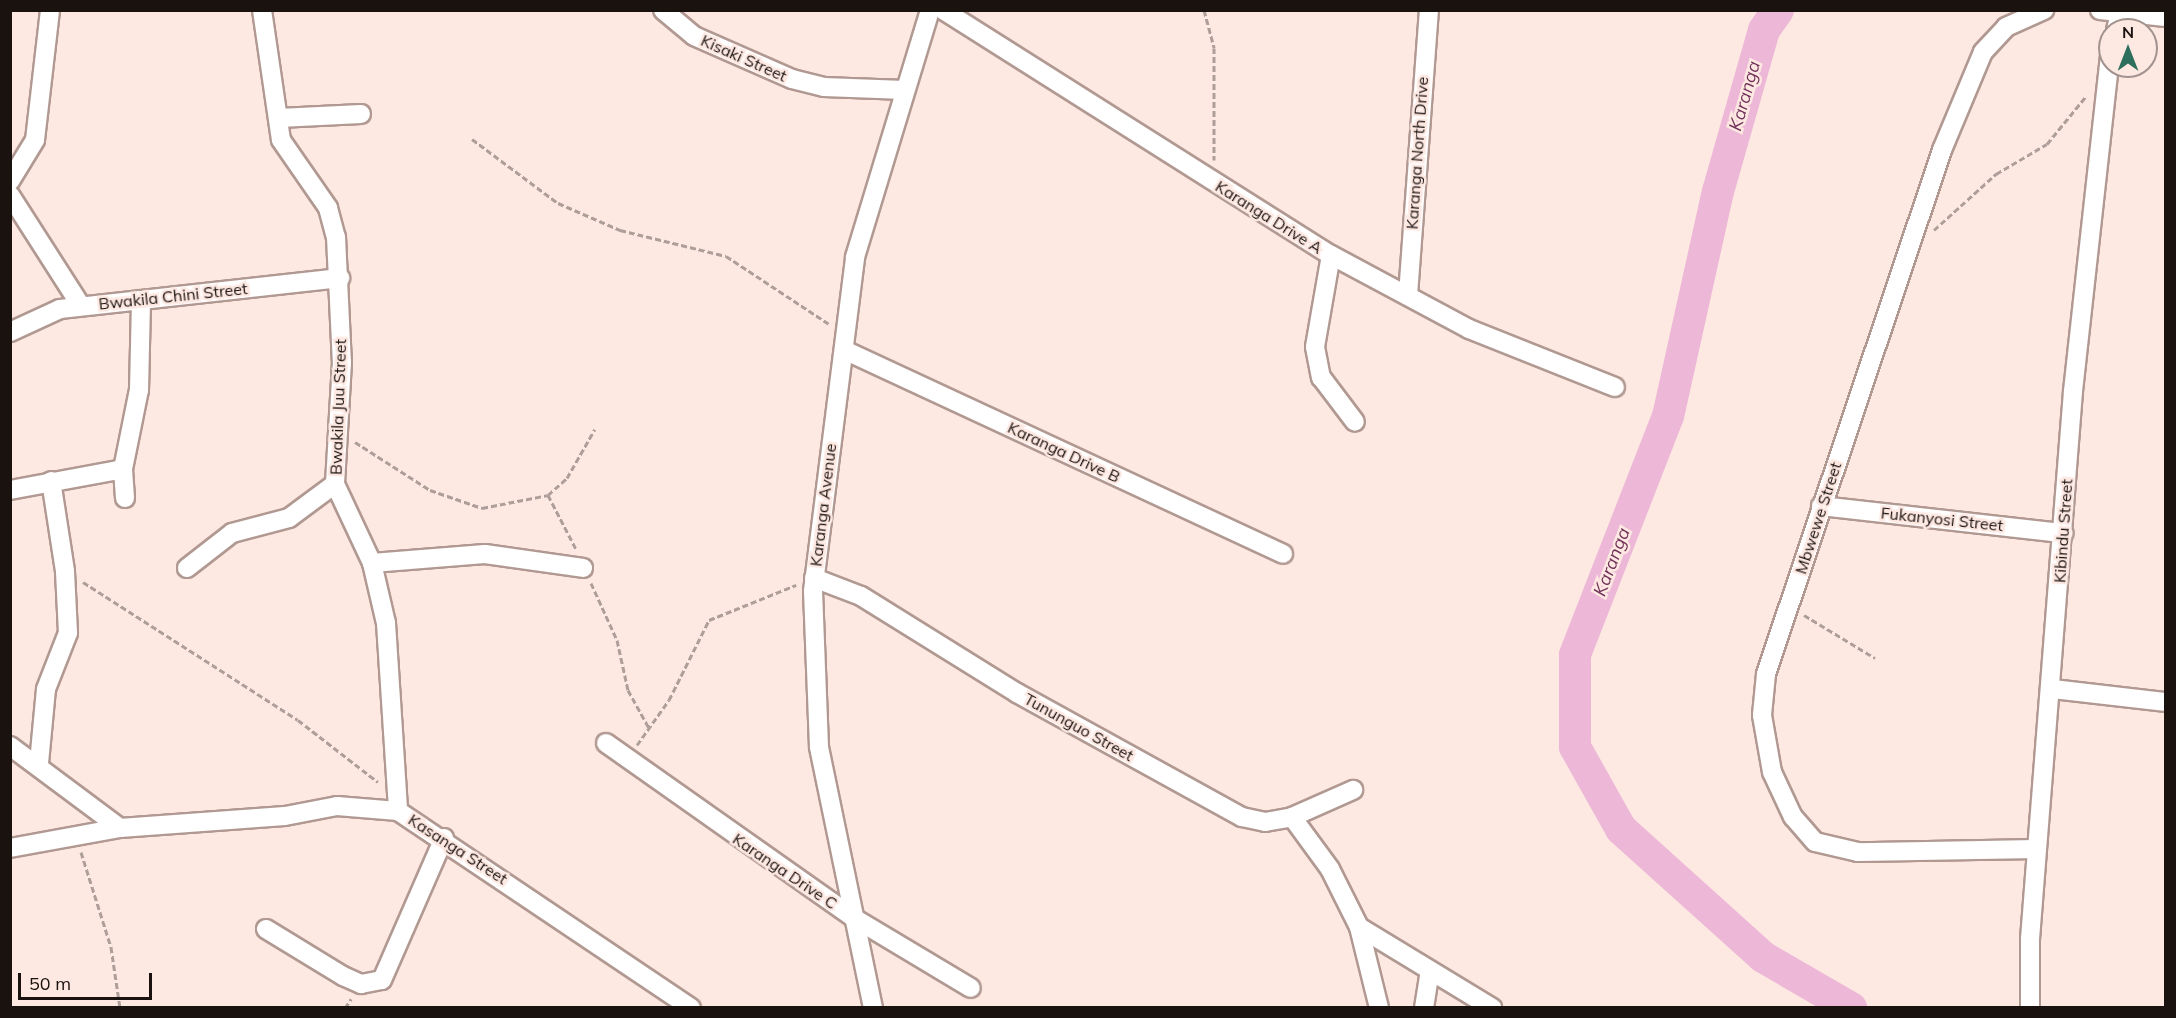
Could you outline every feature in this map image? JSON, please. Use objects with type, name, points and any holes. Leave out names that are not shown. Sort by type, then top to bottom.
[{"type":"street","points":[[10,181],[35,141],[50,10]]},
{"type":"street","name":"Bwakila Juu Street","points":[[262,10],[281,140],[328,208],[340,278],[335,484],[372,563],[386,623],[397,803]]},
{"type":"street","name":"Kisaki Street","points":[[663,10],[694,36],[792,79],[825,87],[905,90]]},
{"type":"street","name":"Karanga Avenue","points":[[873,1008],[819,747],[812,645],[814,578],[855,257],[930,10]]},
{"type":"street","name":"Karanga Drive A","points":[[943,10],[1330,255],[1408,295],[1469,330],[1615,387]]},
{"type":"street","name":"Karanga North Drive","points":[[1408,295],[1429,10]]},
{"type":"street","name":"Mbwewe Street","points":[[2037,849],[1858,852],[1815,842],[1793,818],[1773,772],[1762,715],[1766,674],[1942,150],[1978,62],[2006,27],[2044,10]]},
{"type":"street","points":[[2100,10],[2113,18]]},
{"type":"street","name":"Kibindu Street","points":[[2030,1008],[2037,849],[2053,689],[2063,533],[2105,78]]},
{"type":"street","points":[[279,118],[361,114]]},
{"type":"street","points":[[10,195],[81,306]]},
{"type":"street","points":[[1330,255],[1315,347],[1321,377],[1355,422]]},
{"type":"street","name":"Bwakila Chini Street","points":[[10,332],[60,309],[340,278]]},
{"type":"street","points":[[125,498],[123,469],[139,390],[141,300]]},
{"type":"street","name":"Karanga Drive B","points":[[844,342],[1283,554]]},
{"type":"street","points":[[10,490],[123,469]]},
{"type":"street","points":[[39,763],[46,689],[68,633],[65,571],[51,482]]},
{"type":"street","points":[[187,568],[225,537],[289,518],[335,484]]},
{"type":"street","name":"Fukanyosi Street","points":[[1821,506],[2063,533]]},
{"type":"street","points":[[372,563],[485,554],[583,568]]},
{"type":"street","name":"Tununguo Street","points":[[814,578],[861,596],[1017,693],[1242,817],[1265,822],[1292,817],[1353,790]]},
{"type":"street","points":[[2053,689],[2166,702]]},
{"type":"street","name":"Karanga Drive C","points":[[606,743],[854,918],[971,988]]},
{"type":"street","points":[[10,746],[39,763],[120,828]]},
{"type":"street","name":"Kasanga Street","points":[[11,847],[120,828],[285,816],[337,806],[397,803],[444,838],[692,1008]]},
{"type":"street","points":[[1292,817],[1330,869],[1359,927],[1378,1008]]},
{"type":"street","points":[[266,929],[343,976],[361,984],[382,980],[444,838]]},
{"type":"street","points":[[1359,927],[1492,1008]]},
{"type":"street","points":[[1424,1008],[1430,972]]},
{"type":"path","points":[[1203,10],[1214,48],[1214,183]]},
{"type":"path","points":[[1931,234],[1979,187],[2047,144],[2104,78]]},
{"type":"path","points":[[472,139],[558,203],[620,230],[726,256],[844,342]]},
{"type":"path","points":[[338,432],[430,490],[467,505],[482,508],[548,495],[567,478],[595,429]]},
{"type":"path","points":[[548,495],[617,640],[628,690],[649,728]]},
{"type":"path","points":[[65,571],[298,720],[397,803]]},
{"type":"path","points":[[629,760],[682,678],[709,620],[814,578]]},
{"type":"path","points":[[1789,606],[1875,658]]},
{"type":"path","points":[[76,836],[111,947],[120,1008]]},
{"type":"waterway","name":"Karanga","points":[[1778,10],[1764,30],[1718,191],[1668,416],[1575,655],[1575,747],[1621,829],[1763,957],[1851,1008]]}]
